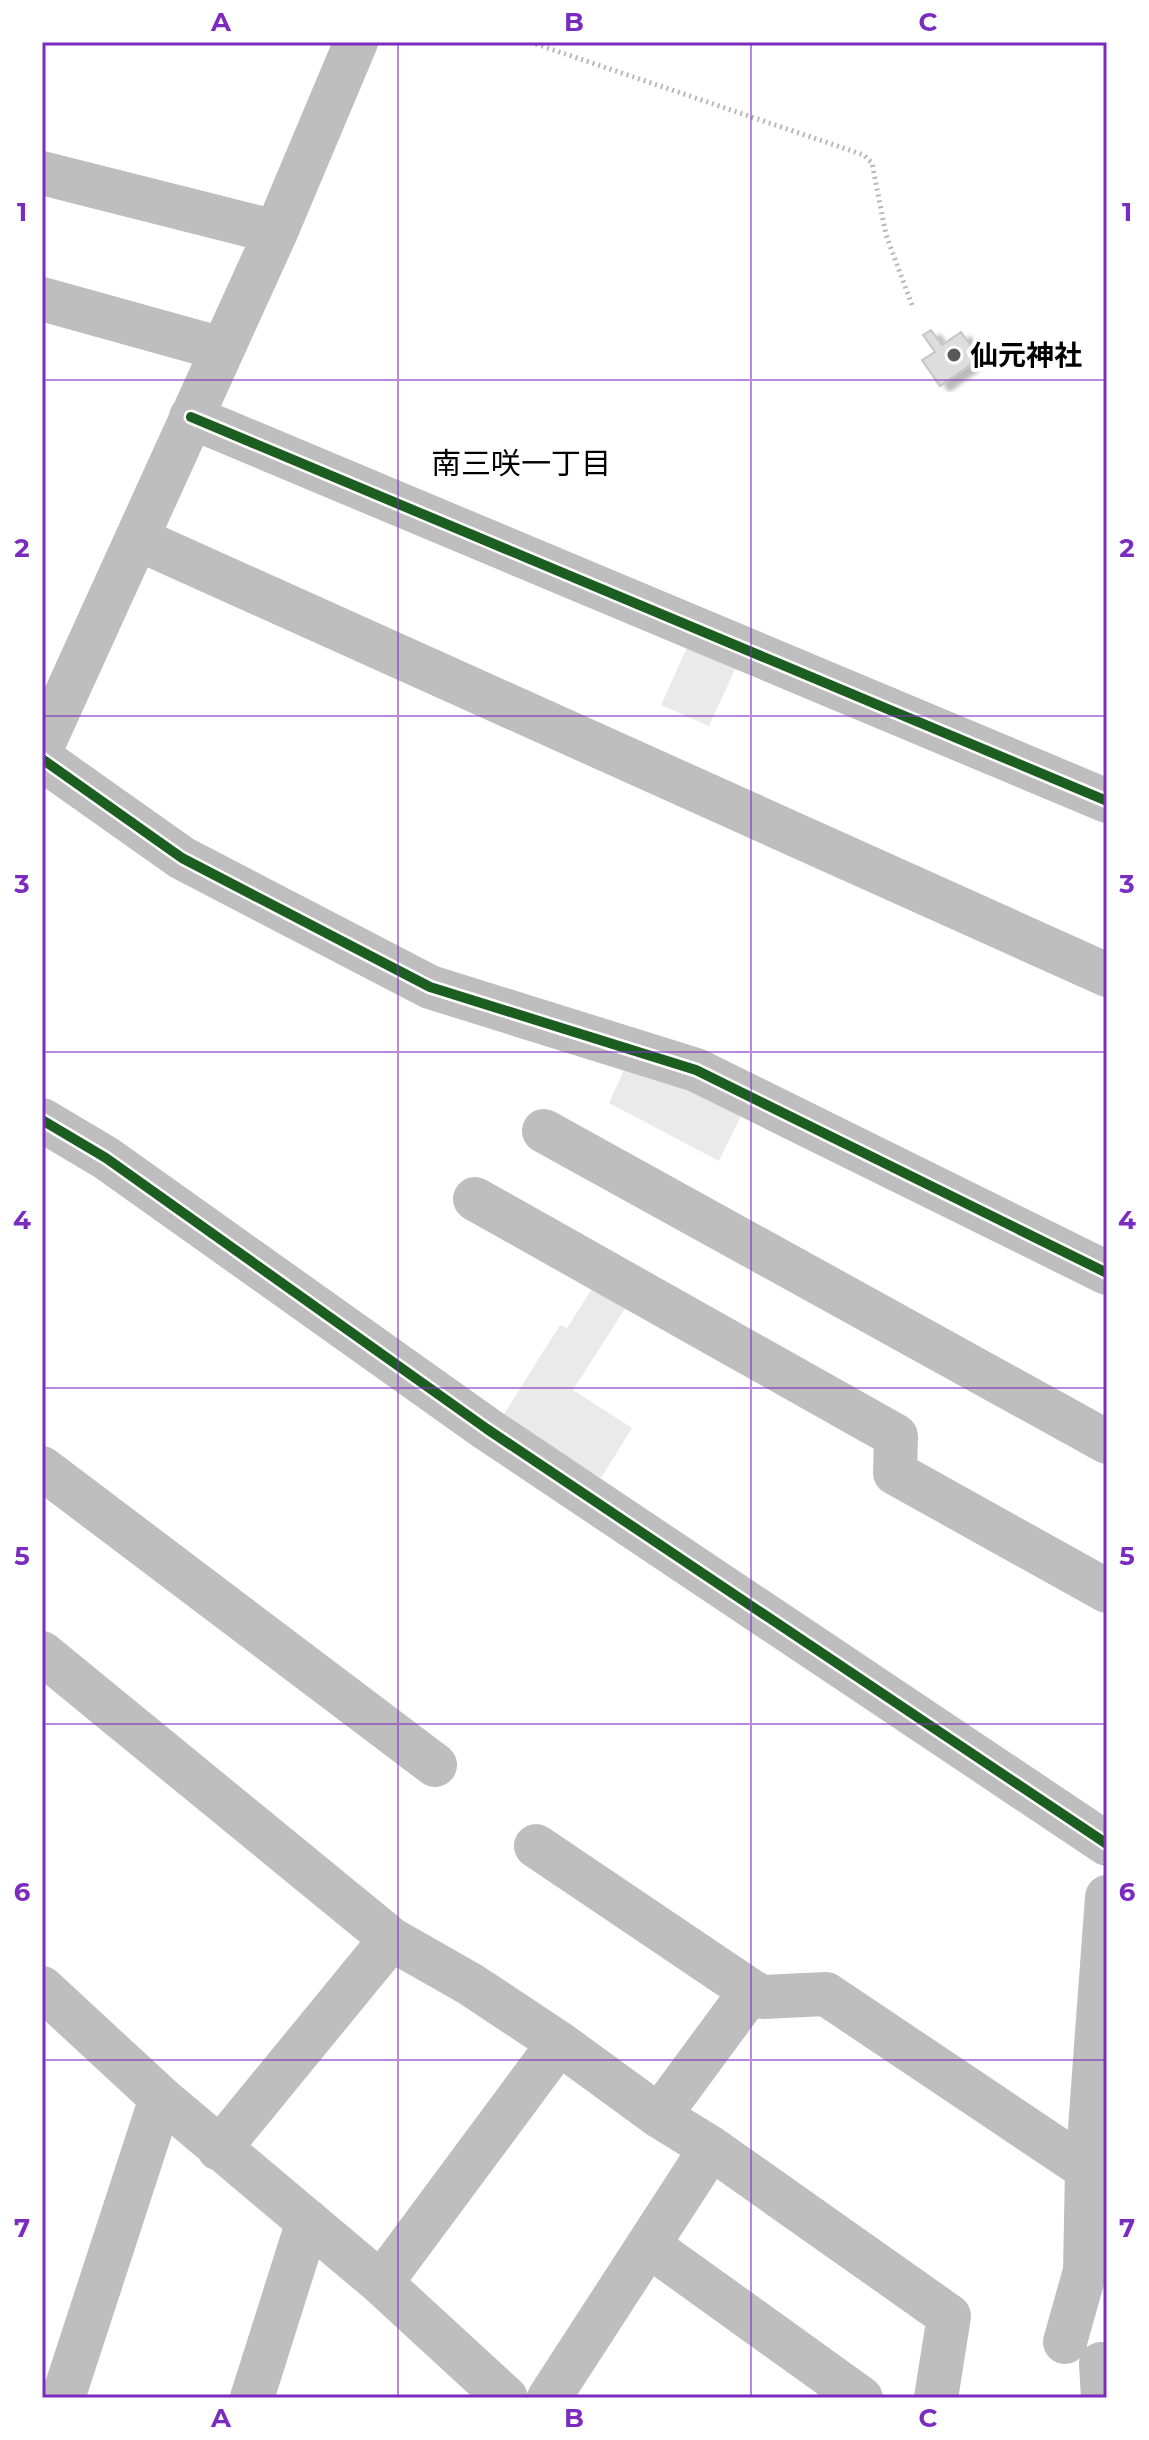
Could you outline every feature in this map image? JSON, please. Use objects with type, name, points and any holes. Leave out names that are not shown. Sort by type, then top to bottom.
[{"type":"street","points":[[42,747],[276,232],[356,42]]},
{"type":"street","points":[[42,173],[276,232]]},
{"type":"street","points":[[42,299],[222,349]]},
{"type":"street","points":[[191,417],[1107,801]]},
{"type":"street","points":[[138,539],[1107,975]]},
{"type":"street","points":[[42,759],[182,858],[430,987],[696,1070],[1107,1273]]},
{"type":"street","points":[[42,1120],[106,1158],[487,1429],[1107,1844]]},
{"type":"street","points":[[544,1131],[1107,1442]]},
{"type":"street","points":[[475,1199],[896,1436],[895,1473],[1107,1591]]},
{"type":"street","points":[[42,1468],[435,1765]]},
{"type":"street","points":[[42,1653],[391,1939],[470,1984],[559,2043],[659,2116],[711,2148],[949,2316],[936,2398]]},
{"type":"street","points":[[536,1846],[751,1991],[763,1997],[826,1994],[1087,2169]]},
{"type":"street","points":[[1090,2368],[1096,2274],[1087,2169],[1100,2110],[1107,1897]]},
{"type":"street","points":[[219,2149],[391,1939]]},
{"type":"street","points":[[42,1988],[161,2098],[381,2283],[506,2398]]},
{"type":"street","points":[[659,2116],[751,1991]]},
{"type":"street","points":[[381,2283],[559,2043]]},
{"type":"street","points":[[63,2398],[161,2098]]},
{"type":"street","points":[[549,2398],[711,2148]]},
{"type":"street","points":[[252,2398],[308,2221]]},
{"type":"street","points":[[648,2245],[861,2398]]},
{"type":"path","points":[[530,42],[864,155],[872,163],[886,235],[912,305]]},
{"type":"shaded area","points":[[688,645],[736,667],[709,726],[661,705]]},
{"type":"shaded area","points":[[625,1068],[689,1088],[741,1116],[719,1161],[609,1103]]},
{"type":"shaded area","points":[[595,1284],[628,1304],[573,1390],[632,1428],[601,1478],[502,1417],[560,1325],[567,1328]]},
{"type":"building","name":"仙元神社","points":[[931,330],[942,345],[961,332],[980,358],[940,386],[922,360],[935,352],[923,335]]},
{"type":"cycle path","points":[[191,417],[1107,801]]},
{"type":"cycle path","points":[[42,759],[182,858],[430,987],[696,1070],[1107,1273]]},
{"type":"cycle path","points":[[42,1120],[106,1158],[487,1429],[1107,1844]]},
{"type":"place","name":"仙元神社","points":[[954,355]]},
{"type":"district","name":"南三咲一丁目","points":[[521,463]]}]
